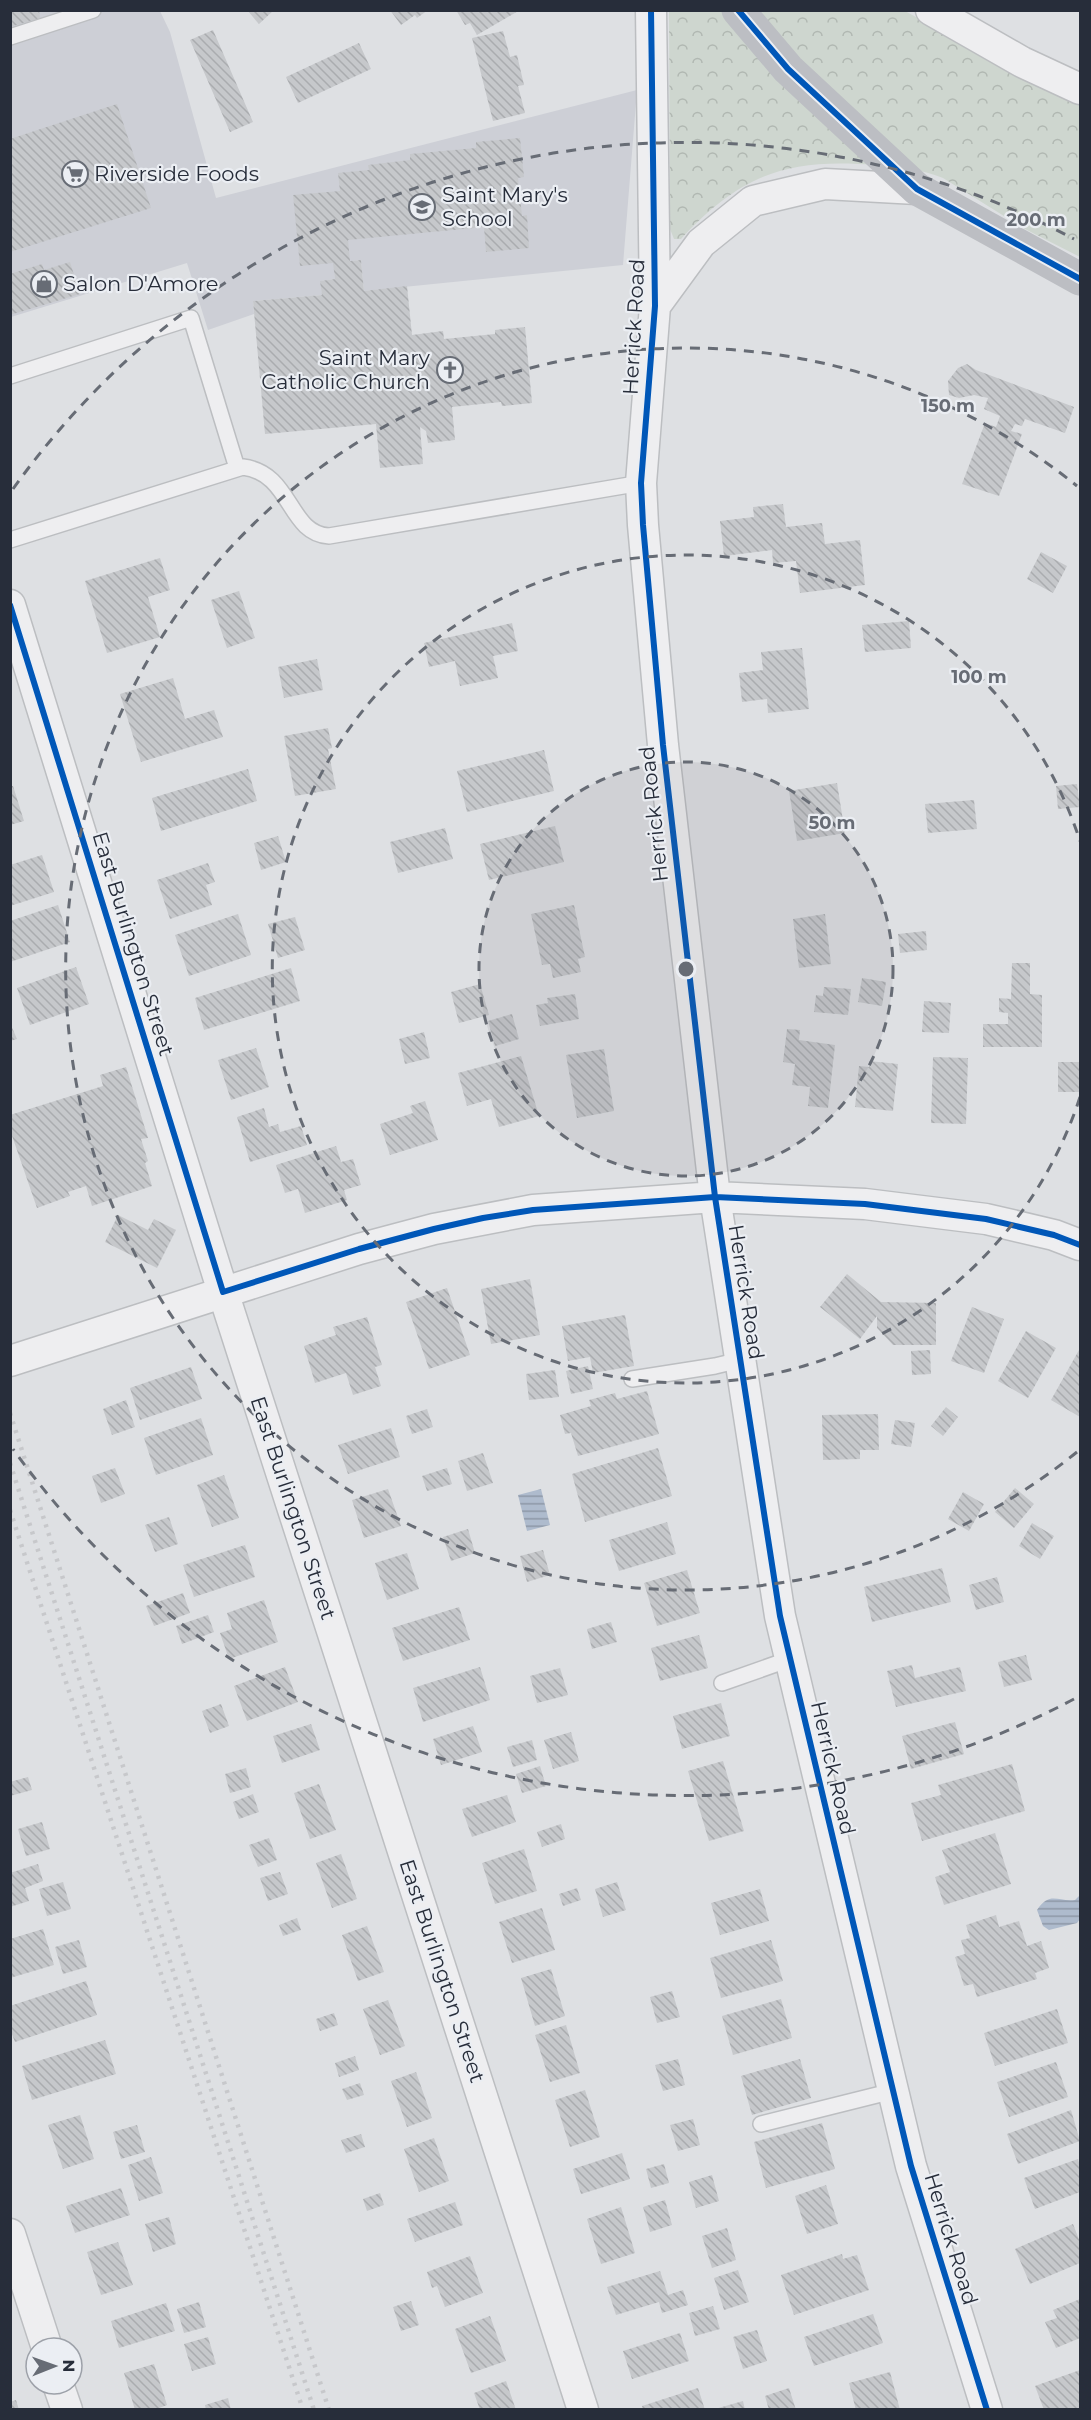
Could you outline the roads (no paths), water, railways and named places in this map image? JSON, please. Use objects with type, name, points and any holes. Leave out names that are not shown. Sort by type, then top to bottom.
[{"type":"street","name":"Herrick Road","points":[[651,10],[655,306],[641,483],[643,525],[664,756],[715,1197],[780,1616],[911,2166],[987,2409]]},
{"type":"street","points":[[738,10],[788,69],[917,189],[1080,279]]},
{"type":"street","points":[[931,10],[1022,62],[1080,89]]},
{"type":"street","points":[[655,306],[701,243],[753,201],[825,184],[917,189]]},
{"type":"street","name":"East Burlington Street","points":[[10,605],[223,1292],[583,2409]]},
{"type":"street","points":[[10,1360],[434,1228],[533,1210],[715,1197],[866,1203],[986,1219],[1054,1235],[1080,1245]]},
{"type":"street","points":[[10,2234],[43,2336]]},
{"type":"lane","points":[[10,37],[62,15],[93,10]]},
{"type":"lane","points":[[10,376],[191,318],[237,468]]},
{"type":"lane","points":[[10,540],[237,468],[253,468],[270,478],[284,493],[306,528],[321,536],[641,483]]},
{"type":"lane","points":[[632,1379],[740,1360]]},
{"type":"lane","points":[[722,1683],[790,1659]]},
{"type":"lane","points":[[761,2124],[893,2091]]},
{"type":"water","points":[[541,1489],[550,1525],[527,1531],[518,1495]]},
{"type":"water","points":[[1080,1895],[1080,1919],[1077,1923],[1049,1930],[1043,1926],[1037,1910],[1042,1904],[1050,1899],[1075,1900]]},
{"type":"railway","points":[[10,1413],[329,2410]]},
{"type":"railway","points":[[10,1463],[314,2410]]},
{"type":"railway","points":[[10,1510],[303,2410]]},
{"type":"place","name":"Riverside Foods","points":[[75,174]]},
{"type":"place","name":"Saint Mary's School","points":[[422,207]]},
{"type":"place","name":"Salon D'Amore","points":[[44,284]]},
{"type":"place","name":"Saint Mary Catholic Church","points":[[450,370]]}]
